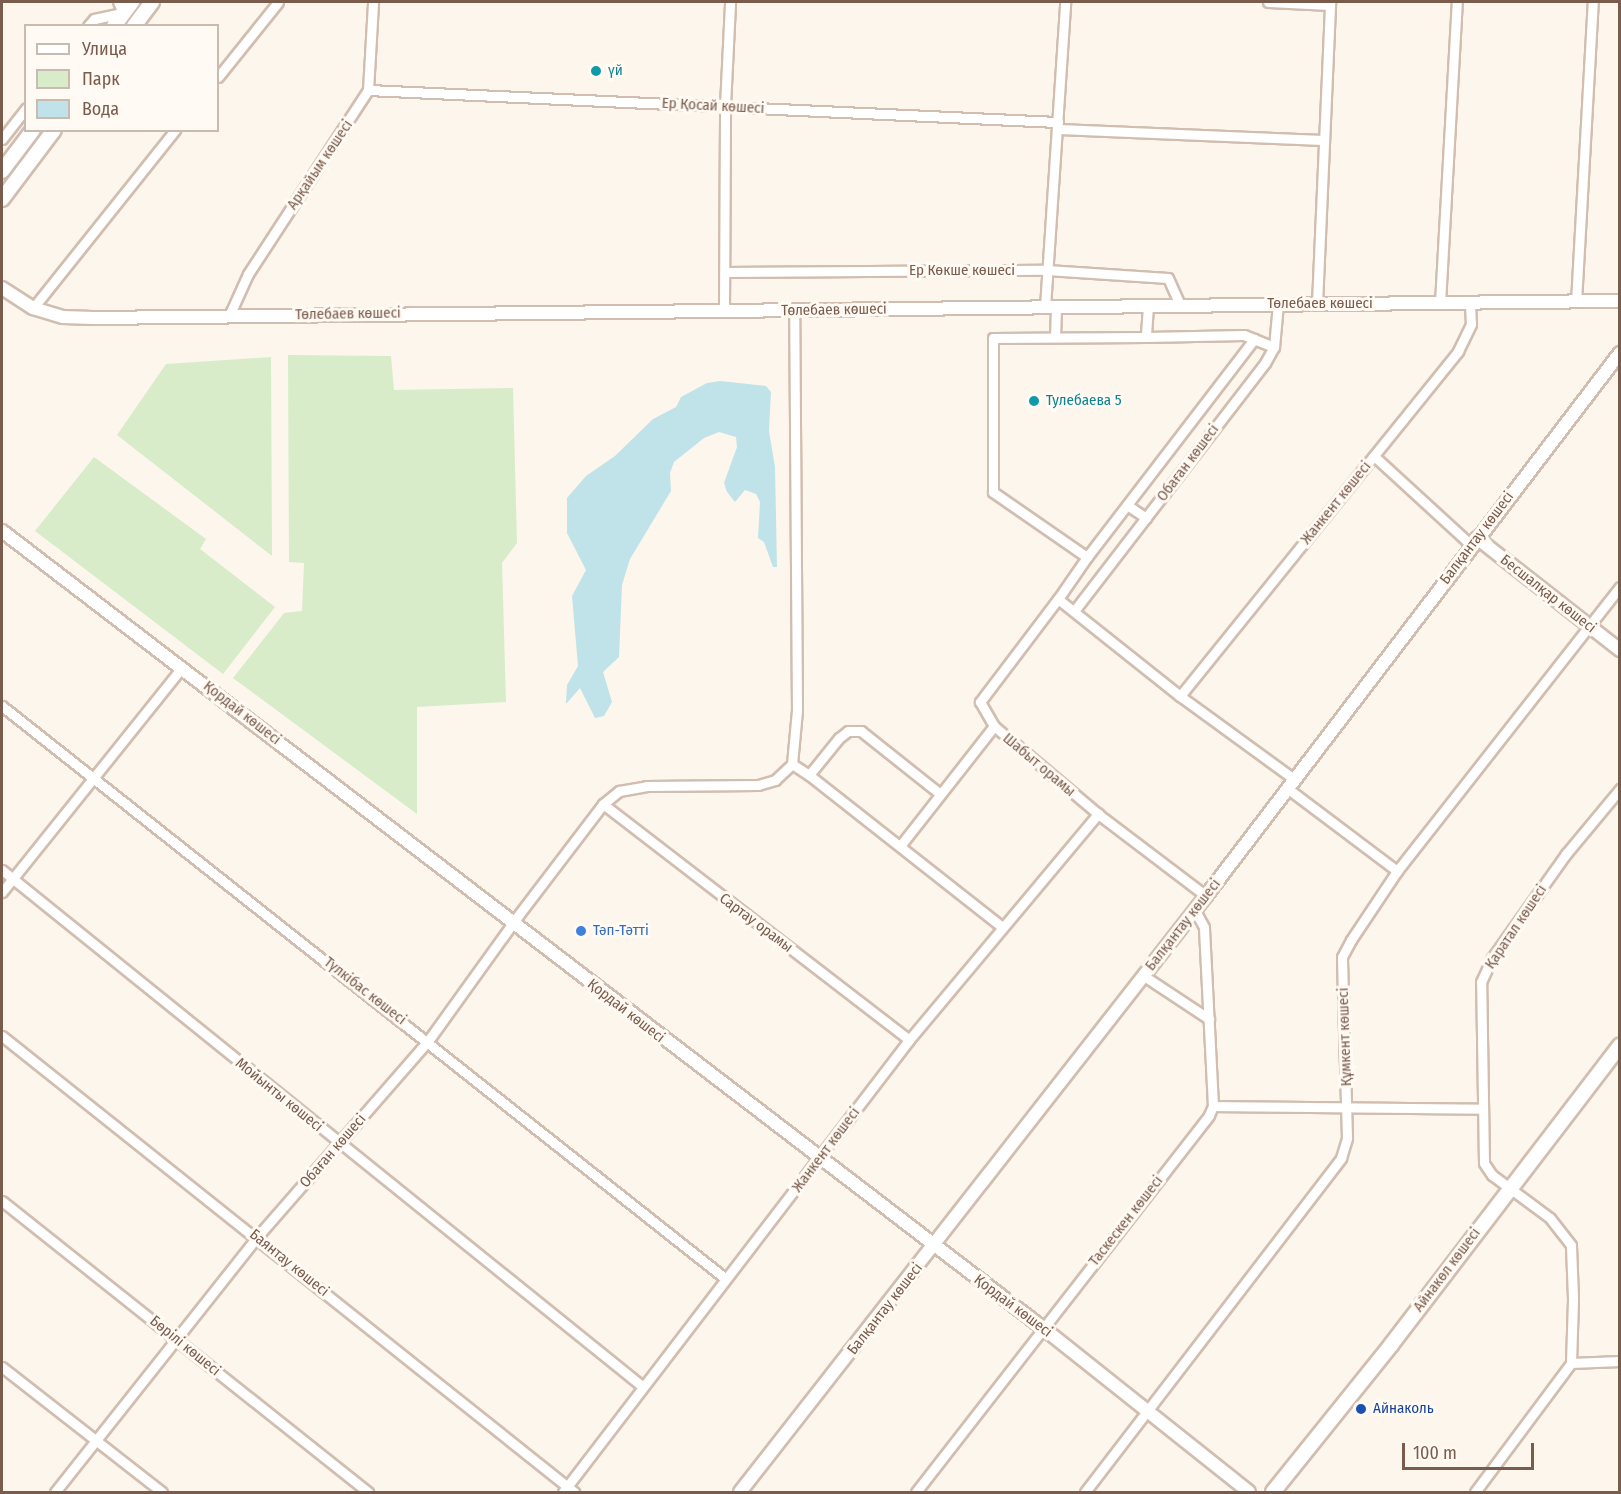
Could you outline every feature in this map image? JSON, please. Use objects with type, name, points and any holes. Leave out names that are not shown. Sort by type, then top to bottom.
[{"type":"main road","points":[[115,24],[121,8],[132,2]]},
{"type":"main road","points":[[136,24],[152,2]]},
{"type":"main road","points":[[2,171],[31,132]]},
{"type":"main road","points":[[2,199],[52,132]]},
{"type":"main road","name":"Айнакөл көшесі","points":[[1273,1492],[1391,1346],[1509,1186],[1620,1045]]},
{"type":"street","points":[[219,76],[278,2]]},
{"type":"street","name":"Арқайым көшесі","points":[[229,316],[242,283],[368,90],[373,2]]},
{"type":"street","points":[[724,310],[725,106],[730,2]]},
{"type":"street","points":[[1055,337],[1047,270],[1065,2]]},
{"type":"street","points":[[1268,2],[1330,3],[1317,304]]},
{"type":"street","points":[[1440,303],[1457,2]]},
{"type":"street","points":[[1576,302],[1593,2]]},
{"type":"street","points":[[90,24],[94,19],[121,8]]},
{"type":"street","name":"Ер Қосай көшесі","points":[[368,90],[725,106],[1324,140]]},
{"type":"street","points":[[2,139],[24,111]]},
{"type":"street","points":[[33,308],[173,132]]},
{"type":"street","name":"Ер Көкше көшесі","points":[[725,272],[1047,270],[1168,278],[1180,305]]},
{"type":"street","name":"Төлебаев көшесі","points":[[2,288],[33,308],[93,318],[1620,301]]},
{"type":"street","name":"Жанкент көшесі","points":[[1180,696],[1467,339],[1470,302]]},
{"type":"street","points":[[1087,557],[993,492],[993,338],[1244,335],[1274,347],[1278,304]]},
{"type":"street","points":[[1146,337],[1148,306]]},
{"type":"street","points":[[603,804],[619,791],[646,786],[758,785],[775,780],[792,764],[796,710],[794,311]]},
{"type":"street","points":[[994,726],[980,702],[1087,557],[1254,339]]},
{"type":"street","name":"Обаған көшесі","points":[[1074,611],[1274,347]]},
{"type":"street","name":"Балқантау көшесі","points":[[740,1492],[1206,896],[1474,541],[1620,353]]},
{"type":"street","points":[[1374,456],[1474,541]]},
{"type":"street","points":[[1127,505],[1146,518]]},
{"type":"street","name":"Қордай көшесі","points":[[2,531],[182,667],[819,1160],[1043,1328],[1249,1492]]},
{"type":"street","name":"Бесшалқар көшесі","points":[[1474,541],[1620,650]]},
{"type":"street","name":"Құмкент көшесі","points":[[1084,1492],[1341,1158],[1347,1138],[1342,957],[1397,871],[1620,586]]},
{"type":"street","points":[[1058,599],[1397,871]]},
{"type":"street","points":[[2,892],[182,667]]},
{"type":"street","name":"Түлкібас көшесі","points":[[2,706],[726,1279]]},
{"type":"street","name":"Шабыт орамы","points":[[900,846],[994,726],[1098,814],[1206,896]]},
{"type":"street","points":[[809,775],[839,738],[848,731],[861,731],[939,794]]},
{"type":"street","points":[[792,764],[1002,927]]},
{"type":"street","name":"Қаратал көшесі","points":[[1571,1363],[1571,1245],[1550,1218],[1492,1175],[1484,1163],[1481,1109],[1480,982],[1492,958],[1566,854],[1620,789]]},
{"type":"street","name":"Обаған көшесі","points":[[55,1492],[258,1237],[428,1041],[512,923],[603,804]]},
{"type":"street","name":"Сартау орамы","points":[[603,804],[909,1040]]},
{"type":"street","name":"Жанкент көшесі","points":[[568,1491],[642,1386],[819,1160],[909,1040],[1098,814]]},
{"type":"street","name":"Мойынты көшесі","points":[[2,870],[340,1145],[642,1386]]},
{"type":"street","points":[[1194,911],[1204,927],[1214,1106],[1481,1109]]},
{"type":"street","points":[[1144,976],[1209,1019]]},
{"type":"street","name":"Баянтау көшесі","points":[[2,1036],[258,1237],[568,1491]]},
{"type":"street","name":"Таскескен көшесі","points":[[916,1492],[1214,1106]]},
{"type":"street","name":"Бөрілі көшесі","points":[[2,1201],[368,1492]]},
{"type":"street","points":[[1475,1492],[1571,1363],[1620,1361]]},
{"type":"street","points":[[2,1367],[162,1492]]},
{"type":"green space","points":[[288,355],[391,356],[394,390],[513,388],[517,543],[502,563],[506,702],[417,707],[417,814],[233,678],[284,613],[302,611],[304,563],[289,562]]},
{"type":"green space","points":[[271,357],[272,556],[117,435],[166,364]]},
{"type":"green space","points":[[94,457],[206,539],[200,549],[275,607],[223,674],[35,531]]},
{"type":"water","points":[[720,381],[766,386],[771,392],[769,431],[775,467],[777,567],[773,567],[764,542],[758,538],[760,502],[756,494],[745,490],[735,502],[727,492],[724,483],[737,447],[736,437],[719,432],[704,438],[674,462],[670,473],[671,491],[630,559],[622,585],[619,657],[603,672],[612,702],[604,716],[595,718],[580,688],[566,704],[567,685],[578,666],[572,596],[586,570],[567,533],[567,498],[586,476],[615,456],[653,419],[676,407],[681,397],[707,383]]},
{"type":"place","name":"үй","points":[[596,71]]},
{"type":"place","name":"Тулебаева 5","points":[[1034,401]]},
{"type":"place","name":"Тәп-Тәтті","points":[[581,931]]},
{"type":"place","name":"Айнаколь","points":[[1361,1409]]}]
